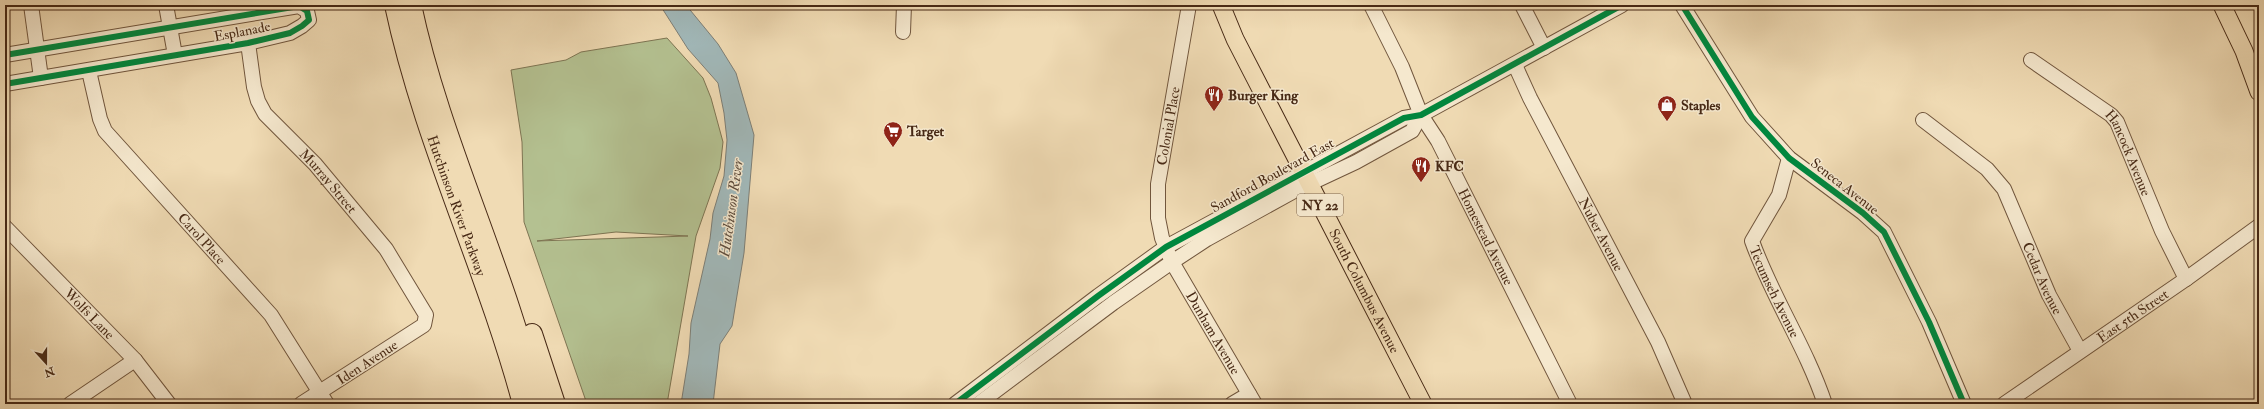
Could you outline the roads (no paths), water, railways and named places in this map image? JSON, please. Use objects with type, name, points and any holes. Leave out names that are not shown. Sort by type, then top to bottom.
[{"type":"highway","name":"Hutchinson River Parkway","points":[[395,5],[421,102],[499,322],[523,404]]},
{"type":"highway","name":"Hutchinson River Parkway","points":[[411,5],[422,55],[446,131],[512,314],[537,404]]},
{"type":"highway","points":[[446,131],[474,183],[521,302],[555,404]]},
{"type":"main road","name":"South Columbus Avenue","points":[[1221,5],[1235,39],[1423,404]]},
{"type":"main road","points":[[2222,5],[2244,51],[2259,92]]},
{"type":"street","points":[[30,5],[41,78]]},
{"type":"street","points":[[166,5],[175,56]]},
{"type":"street","points":[[903,32],[904,5]]},
{"type":"street","name":"Colonial Place","points":[[1172,262],[1162,238],[1158,218],[1158,184],[1189,5]]},
{"type":"street","name":"Homestead Avenue","points":[[1371,5],[1402,67],[1421,115],[1438,141],[1570,404]]},
{"type":"street","points":[[1522,5],[1544,48]]},
{"type":"street","points":[[1421,115],[1515,65],[1622,5]]},
{"type":"street","name":"Seneca Avenue","points":[[1682,5],[1752,117],[1790,158],[1862,213],[1884,232],[1929,322],[1964,404]]},
{"type":"street","name":"Esplanade","points":[[5,55],[299,6],[307,11],[309,20],[290,33],[248,43],[5,84]]},
{"type":"street","name":"Murray Street","points":[[248,43],[254,87],[258,101],[265,114],[314,164],[386,249],[426,315]]},
{"type":"street","name":"Hancock Avenue","points":[[2031,60],[2111,115],[2117,122],[2162,231],[2186,280]]},
{"type":"street","name":"Nuber Avenue","points":[[1515,65],[1530,98],[1658,342],[1685,404]]},
{"type":"street","name":"Carol Place","points":[[89,71],[100,119],[105,131],[123,153],[271,315],[323,398]]},
{"type":"street","name":"Sandford Boulevard East","points":[[955,404],[1098,296],[1166,247],[1306,178],[1338,171],[1412,131],[1421,115]]},
{"type":"street","name":"Cedar Avenue","points":[[1923,120],[1987,169],[2004,189],[2049,295],[2080,351]]},
{"type":"street","name":"Tecumseh Avenue","points":[[1790,158],[1779,196],[1752,241],[1762,269],[1794,333],[1825,404]]},
{"type":"street","name":"Sandford Boulevard East","points":[[978,404],[1113,303],[1172,262],[1306,178]]},
{"type":"street","name":"East 5th Street","points":[[2004,404],[2186,280],[2259,226]]},
{"type":"street","name":"Wolfs Lane","points":[[5,227],[136,360],[169,404]]},
{"type":"street","name":"Dunham Avenue","points":[[1172,262],[1252,399]]},
{"type":"street","name":"Iden Avenue","points":[[301,404],[323,398],[424,325],[426,315]]},
{"type":"street","points":[[70,404],[136,360]]},
{"type":"street","points":[[1232,404],[1252,399]]},
{"type":"water","name":"Hutchinson River","points":[[660,5],[686,5],[718,44],[736,73],[754,135],[744,253],[732,326],[720,344],[713,404],[681,404],[689,354],[691,323],[710,239],[713,213],[724,176],[727,140],[724,113],[718,83],[688,49]]},
{"type":"place","name":"Burger King","points":[[1214,112]]},
{"type":"place","name":"Staples","points":[[1667,122]]},
{"type":"place","name":"Target","points":[[893,148]]},
{"type":"place","name":"KFC","points":[[1421,183]]}]
